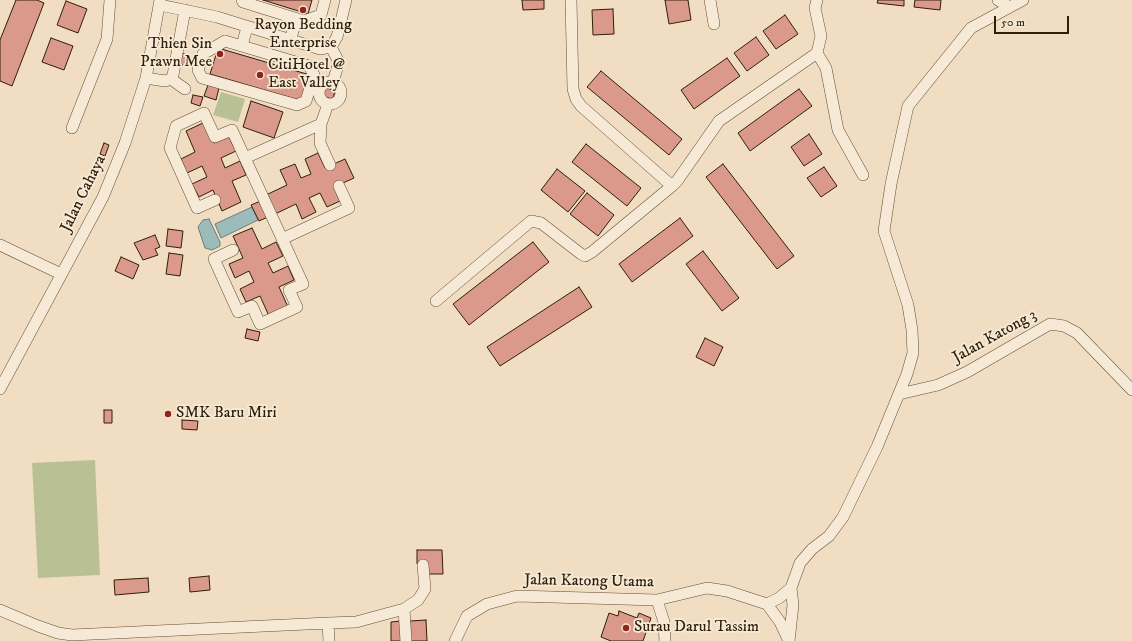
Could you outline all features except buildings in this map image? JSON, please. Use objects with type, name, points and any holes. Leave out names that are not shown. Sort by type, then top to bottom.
[{"type":"street","points":[[72,128],[107,39],[110,0]]},
{"type":"street","points":[[242,0],[243,2],[304,21],[321,15],[325,0]]},
{"type":"street","points":[[160,2],[185,10],[217,17],[320,49],[331,47],[337,37],[346,0]]},
{"type":"street","points":[[571,0],[573,89],[576,99],[581,106],[672,186]]},
{"type":"street","points":[[710,0],[714,24]]},
{"type":"street","points":[[436,301],[531,221],[541,223],[581,254],[586,256],[592,252],[677,181],[719,121],[816,53],[821,36],[816,8],[817,0]]},
{"type":"street","points":[[998,0],[1010,7]]},
{"type":"street","points":[[789,641],[792,605],[791,588],[800,563],[812,549],[829,536],[843,517],[866,471],[908,374],[913,353],[912,330],[908,305],[884,231],[891,184],[908,106],[971,28],[1023,0]]},
{"type":"street","name":"Jalan Cahaya","points":[[0,389],[103,197],[126,143],[146,78],[160,2]]},
{"type":"street","points":[[170,80],[173,75],[185,10]]},
{"type":"street","points":[[290,40],[297,19]]},
{"type":"street","points":[[242,46],[247,27]]},
{"type":"street","points":[[225,42],[242,46],[309,66],[314,75],[306,101],[297,105],[202,78],[198,70],[203,54],[225,42]]},
{"type":"street","points":[[331,47],[339,62],[333,82]]},
{"type":"street","points":[[816,53],[826,68],[838,130],[863,175]]},
{"type":"street","points":[[146,78],[165,81],[170,80],[185,89]]},
{"type":"street","points":[[333,82],[341,90],[340,97],[336,103],[328,104],[320,98],[319,90],[323,84],[333,82]]},
{"type":"street","points":[[328,104],[321,124],[320,142],[330,165]]},
{"type":"street","points":[[215,200],[197,208],[170,148],[176,126],[204,113],[215,137],[232,130],[303,284],[289,290],[297,307],[260,324],[252,306],[238,312],[214,259],[233,250]]},
{"type":"street","points":[[245,158],[321,124]]},
{"type":"street","points":[[282,239],[349,208],[339,186]]},
{"type":"street","points":[[0,245],[61,274]]},
{"type":"street","name":"Jalan Katong 3","points":[[899,394],[938,384],[967,372],[1050,324],[1064,326],[1076,333],[1132,390]]},
{"type":"street","points":[[0,610],[58,633],[72,635],[134,637],[185,636],[328,623],[356,622],[404,609],[418,600],[425,589],[424,565]]},
{"type":"street","name":"Jalan Katong Utama","points":[[455,641],[466,616],[487,604],[517,596],[657,600],[707,588],[727,591],[768,604]]},
{"type":"street","points":[[789,641],[780,622],[768,604],[779,598],[791,588]]},
{"type":"street","points":[[657,600],[664,622],[665,641]]},
{"type":"street","points":[[404,609],[406,641]]},
{"type":"street","points":[[328,623],[328,641]]},
{"type":"green space","points":[[221,92],[245,99],[238,122],[213,115]]},
{"type":"green space","points":[[95,460],[100,575],[38,578],[32,463]]},
{"type":"water","points":[[252,207],[258,220],[221,238],[215,224]]},
{"type":"water","points":[[209,219],[220,242],[220,246],[212,250],[205,248],[198,227],[203,220]]},
{"type":"place","name":"Rayon Bedding Enterprise","points":[[303,10]]},
{"type":"place","name":"Thien Sin Prawn Mee","points":[[220,54]]},
{"type":"place","name":"CitiHotel @ East Valley","points":[[260,75]]},
{"type":"place","name":"SMK Baru Miri","points":[[168,414]]},
{"type":"place","name":"Surau Darul Tassim","points":[[626,628]]}]
